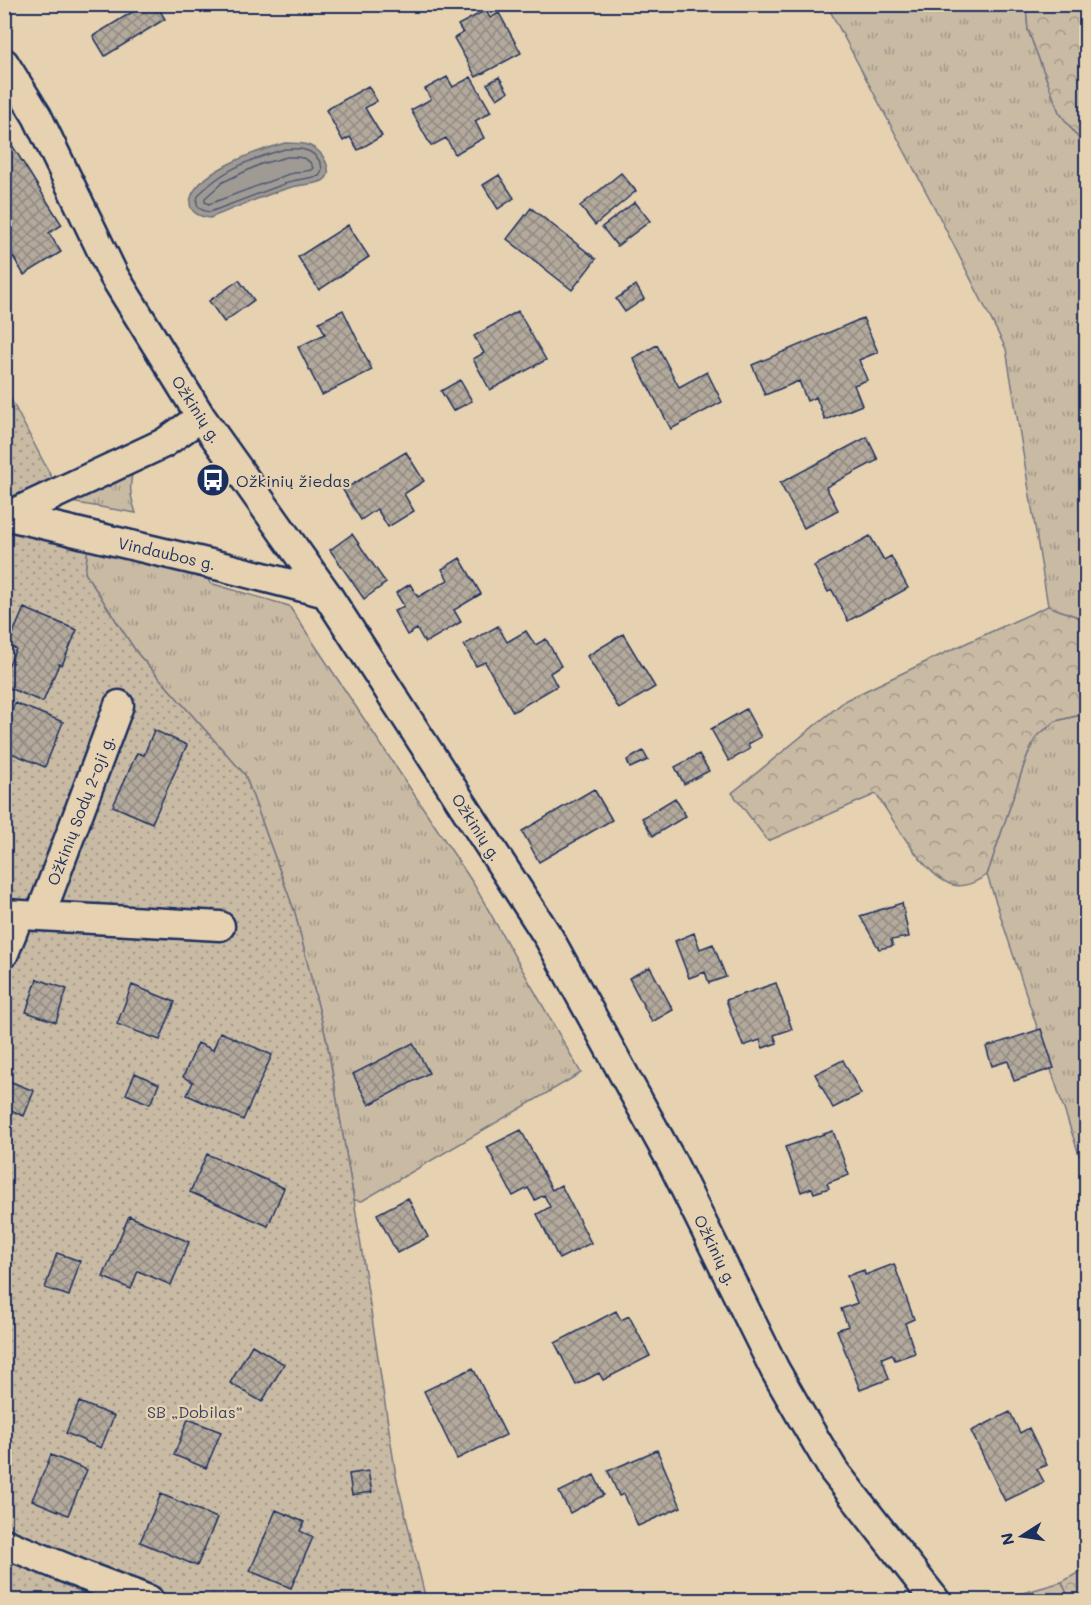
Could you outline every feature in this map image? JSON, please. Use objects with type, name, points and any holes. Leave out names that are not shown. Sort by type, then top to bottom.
[{"type":"street","name":"Ožkinių g.","points":[[4,63],[37,116],[114,276],[201,417],[326,593],[549,938],[673,1164],[775,1370],[802,1419],[834,1471],[935,1600]]},
{"type":"street","name":"Vindaubos g.","points":[[6,515],[164,443],[201,417]]},
{"type":"street","name":"Vindaubos g.","points":[[6,515],[326,593]]},
{"type":"street","name":"Ožkinių Sodų 2-oji g.","points":[[4,954],[119,705]]},
{"type":"street","points":[[21,915],[220,926]]},
{"type":"street","points":[[4,1543],[148,1600]]},
{"type":"green space","points":[[827,5],[1026,5],[1028,30],[1059,112],[1086,148],[1086,620],[1048,606],[1006,349],[940,218]]},
{"type":"green space","points":[[1026,5],[1086,5],[1086,148],[1059,112],[1028,30]]},
{"type":"green space","points":[[5,388],[55,484],[5,505]]},
{"type":"green space","points":[[133,469],[131,491],[136,513],[64,501]]},
{"type":"green space","name":"SB „Dobilas“","points":[[5,529],[88,546],[85,573],[137,653],[245,775],[295,913],[327,1042],[354,1200],[396,1476],[426,1600],[5,1600]]},
{"type":"green space","points":[[88,546],[204,572],[210,583],[289,606],[473,883],[581,1073],[362,1201],[354,1200],[327,1042],[295,913],[245,775],[137,653],[85,573]]},
{"type":"green space","points":[[1048,606],[1086,620],[1086,708],[1080,715],[1056,721],[1037,736],[1027,756],[987,875],[962,886],[942,880],[910,846],[876,794],[768,841],[732,793],[846,700]]},
{"type":"green space","points":[[1086,708],[1086,1176],[987,875],[1027,756],[1037,736],[1056,721],[1080,715]]},
{"type":"green space","points":[[1086,1568],[1086,1600],[1070,1600],[1062,1582]]},
{"type":"green space","points":[[1062,1582],[1070,1600],[998,1600]]},
{"type":"water","points":[[285,143],[305,144],[318,151],[327,164],[328,175],[324,180],[271,194],[210,218],[194,212],[190,203],[194,192],[214,172],[244,157]]},
{"type":"building","points":[[145,4],[156,4],[165,19],[105,56],[93,36]]},
{"type":"building","points":[[486,10],[490,18],[499,13],[521,53],[476,77],[454,38],[463,33],[458,25]]},
{"type":"building","points":[[447,77],[453,87],[471,77],[491,112],[475,121],[484,138],[455,154],[446,138],[431,146],[411,110],[431,99],[425,89]]},
{"type":"building","points":[[499,77],[508,92],[497,99],[487,84]]},
{"type":"building","points":[[368,86],[377,101],[365,108],[382,136],[358,150],[350,137],[343,141],[326,110]]},
{"type":"building","points":[[7,137],[62,225],[49,233],[61,252],[24,275],[11,253],[6,256],[4,253],[4,138]]},
{"type":"building","points":[[621,173],[636,191],[595,225],[580,206]]},
{"type":"building","points":[[499,175],[514,198],[498,209],[483,185]]},
{"type":"building","points":[[635,202],[650,221],[617,246],[602,227]]},
{"type":"building","points":[[531,208],[596,259],[572,290],[507,239]]},
{"type":"building","points":[[348,225],[369,257],[319,290],[298,257]]},
{"type":"building","points":[[239,280],[254,300],[224,322],[209,301]]},
{"type":"building","points":[[636,285],[644,299],[625,312],[616,299]]},
{"type":"building","points":[[343,310],[372,370],[322,395],[298,347],[325,334],[319,322]]},
{"type":"building","points":[[518,311],[546,360],[490,390],[473,359],[484,353],[474,336]]},
{"type":"building","points":[[863,318],[878,352],[859,360],[867,380],[854,385],[862,405],[825,420],[816,397],[807,401],[799,381],[765,395],[752,365]]},
{"type":"building","points":[[657,345],[679,387],[707,372],[722,402],[671,429],[633,358]]},
{"type":"building","points":[[460,380],[472,401],[453,411],[441,391]]},
{"type":"building","points":[[867,437],[878,460],[826,487],[838,510],[804,528],[780,483]]},
{"type":"building","points":[[406,452],[424,481],[404,494],[414,511],[388,527],[377,509],[361,520],[343,490]]},
{"type":"building","points":[[352,534],[386,583],[364,599],[330,550]]},
{"type":"building","points":[[870,536],[884,560],[891,556],[908,588],[848,621],[832,590],[828,592],[814,566]]},
{"type":"building","points":[[460,558],[481,594],[454,610],[461,622],[425,643],[417,629],[407,635],[394,611],[404,606],[396,593],[410,584],[418,597],[448,580],[442,569]]},
{"type":"building","points":[[24,608],[77,630],[43,702],[4,686],[4,675],[16,649],[8,645]]},
{"type":"building","points":[[498,626],[507,642],[526,631],[535,645],[546,639],[561,666],[550,673],[557,686],[513,712],[485,662],[476,666],[464,645]]},
{"type":"building","points":[[623,634],[655,687],[619,709],[587,656]]},
{"type":"building","points":[[15,703],[63,722],[45,767],[4,750],[4,730]]},
{"type":"building","points":[[746,709],[761,737],[748,744],[750,749],[729,761],[711,729]]},
{"type":"building","points":[[154,730],[187,745],[152,823],[113,806],[137,753],[144,755]]},
{"type":"building","points":[[643,751],[648,760],[630,768],[627,760]]},
{"type":"building","points":[[699,754],[709,771],[684,784],[675,767]]},
{"type":"building","points":[[594,789],[612,820],[539,862],[522,831]]},
{"type":"building","points":[[675,798],[686,816],[653,836],[642,818]]},
{"type":"building","points":[[902,903],[909,937],[891,940],[893,946],[879,949],[860,916]]},
{"type":"building","points":[[694,933],[700,949],[713,944],[726,977],[709,983],[705,972],[689,978],[675,941]]},
{"type":"building","points":[[650,967],[673,1010],[652,1022],[629,978]]},
{"type":"building","points":[[37,979],[67,989],[56,1022],[26,1012]]},
{"type":"building","points":[[776,983],[792,1029],[774,1035],[777,1043],[763,1048],[760,1040],[743,1046],[726,1000]]},
{"type":"building","points":[[132,985],[175,1002],[160,1040],[117,1024]]},
{"type":"building","points":[[1041,1029],[1054,1068],[1014,1081],[1008,1061],[992,1066],[986,1047]]},
{"type":"building","points":[[220,1032],[272,1055],[243,1120],[187,1095],[193,1082],[183,1077],[198,1043],[213,1050]]},
{"type":"building","points":[[413,1043],[429,1073],[369,1105],[353,1074]]},
{"type":"building","points":[[843,1060],[861,1094],[833,1108],[815,1074]]},
{"type":"building","points":[[135,1073],[159,1084],[150,1104],[126,1094]]},
{"type":"building","points":[[4,1079],[34,1091],[24,1116],[4,1108]]},
{"type":"building","points":[[521,1130],[552,1190],[561,1185],[591,1243],[559,1259],[537,1214],[550,1207],[544,1195],[535,1200],[528,1188],[513,1196],[487,1147]]},
{"type":"building","points":[[833,1131],[849,1175],[827,1183],[829,1188],[814,1193],[812,1188],[801,1192],[785,1147]]},
{"type":"building","points":[[207,1154],[284,1188],[268,1226],[190,1192]]},
{"type":"building","points":[[408,1198],[428,1237],[397,1253],[377,1214]]},
{"type":"building","points":[[129,1216],[189,1242],[171,1285],[138,1271],[131,1289],[103,1277]]},
{"type":"building","points":[[57,1253],[80,1261],[69,1296],[45,1288]]},
{"type":"building","points":[[894,1264],[914,1319],[905,1323],[915,1353],[895,1360],[892,1354],[882,1358],[889,1379],[860,1390],[837,1330],[848,1326],[841,1309],[857,1303],[847,1276],[864,1270],[865,1275]]},
{"type":"building","points":[[616,1311],[621,1320],[629,1316],[650,1356],[603,1380],[599,1373],[576,1385],[555,1343]]},
{"type":"building","points":[[252,1345],[284,1364],[262,1402],[230,1383]]},
{"type":"building","points":[[473,1368],[506,1435],[457,1459],[424,1391]]},
{"type":"building","points":[[79,1402],[114,1416],[101,1448],[66,1433]]},
{"type":"building","points":[[1010,1412],[1020,1433],[1029,1428],[1047,1465],[1037,1469],[1044,1482],[1005,1501],[971,1431]]},
{"type":"building","points":[[188,1419],[221,1432],[206,1468],[174,1455]]},
{"type":"building","points":[[657,1450],[681,1507],[638,1526],[624,1494],[619,1496],[608,1471]]},
{"type":"building","points":[[51,1455],[87,1470],[68,1515],[32,1500]]},
{"type":"building","points":[[368,1471],[372,1492],[352,1495],[349,1474]]},
{"type":"building","points":[[594,1475],[604,1495],[570,1513],[559,1492]]},
{"type":"building","points":[[161,1494],[217,1518],[197,1566],[140,1542]]},
{"type":"building","points":[[276,1510],[304,1522],[300,1531],[313,1537],[291,1588],[250,1571]]},
{"type":"building","points":[[668,1595],[671,1600],[656,1600]]},
{"type":"place","name":"Ožkinių žiedas","points":[[213,480]]}]
